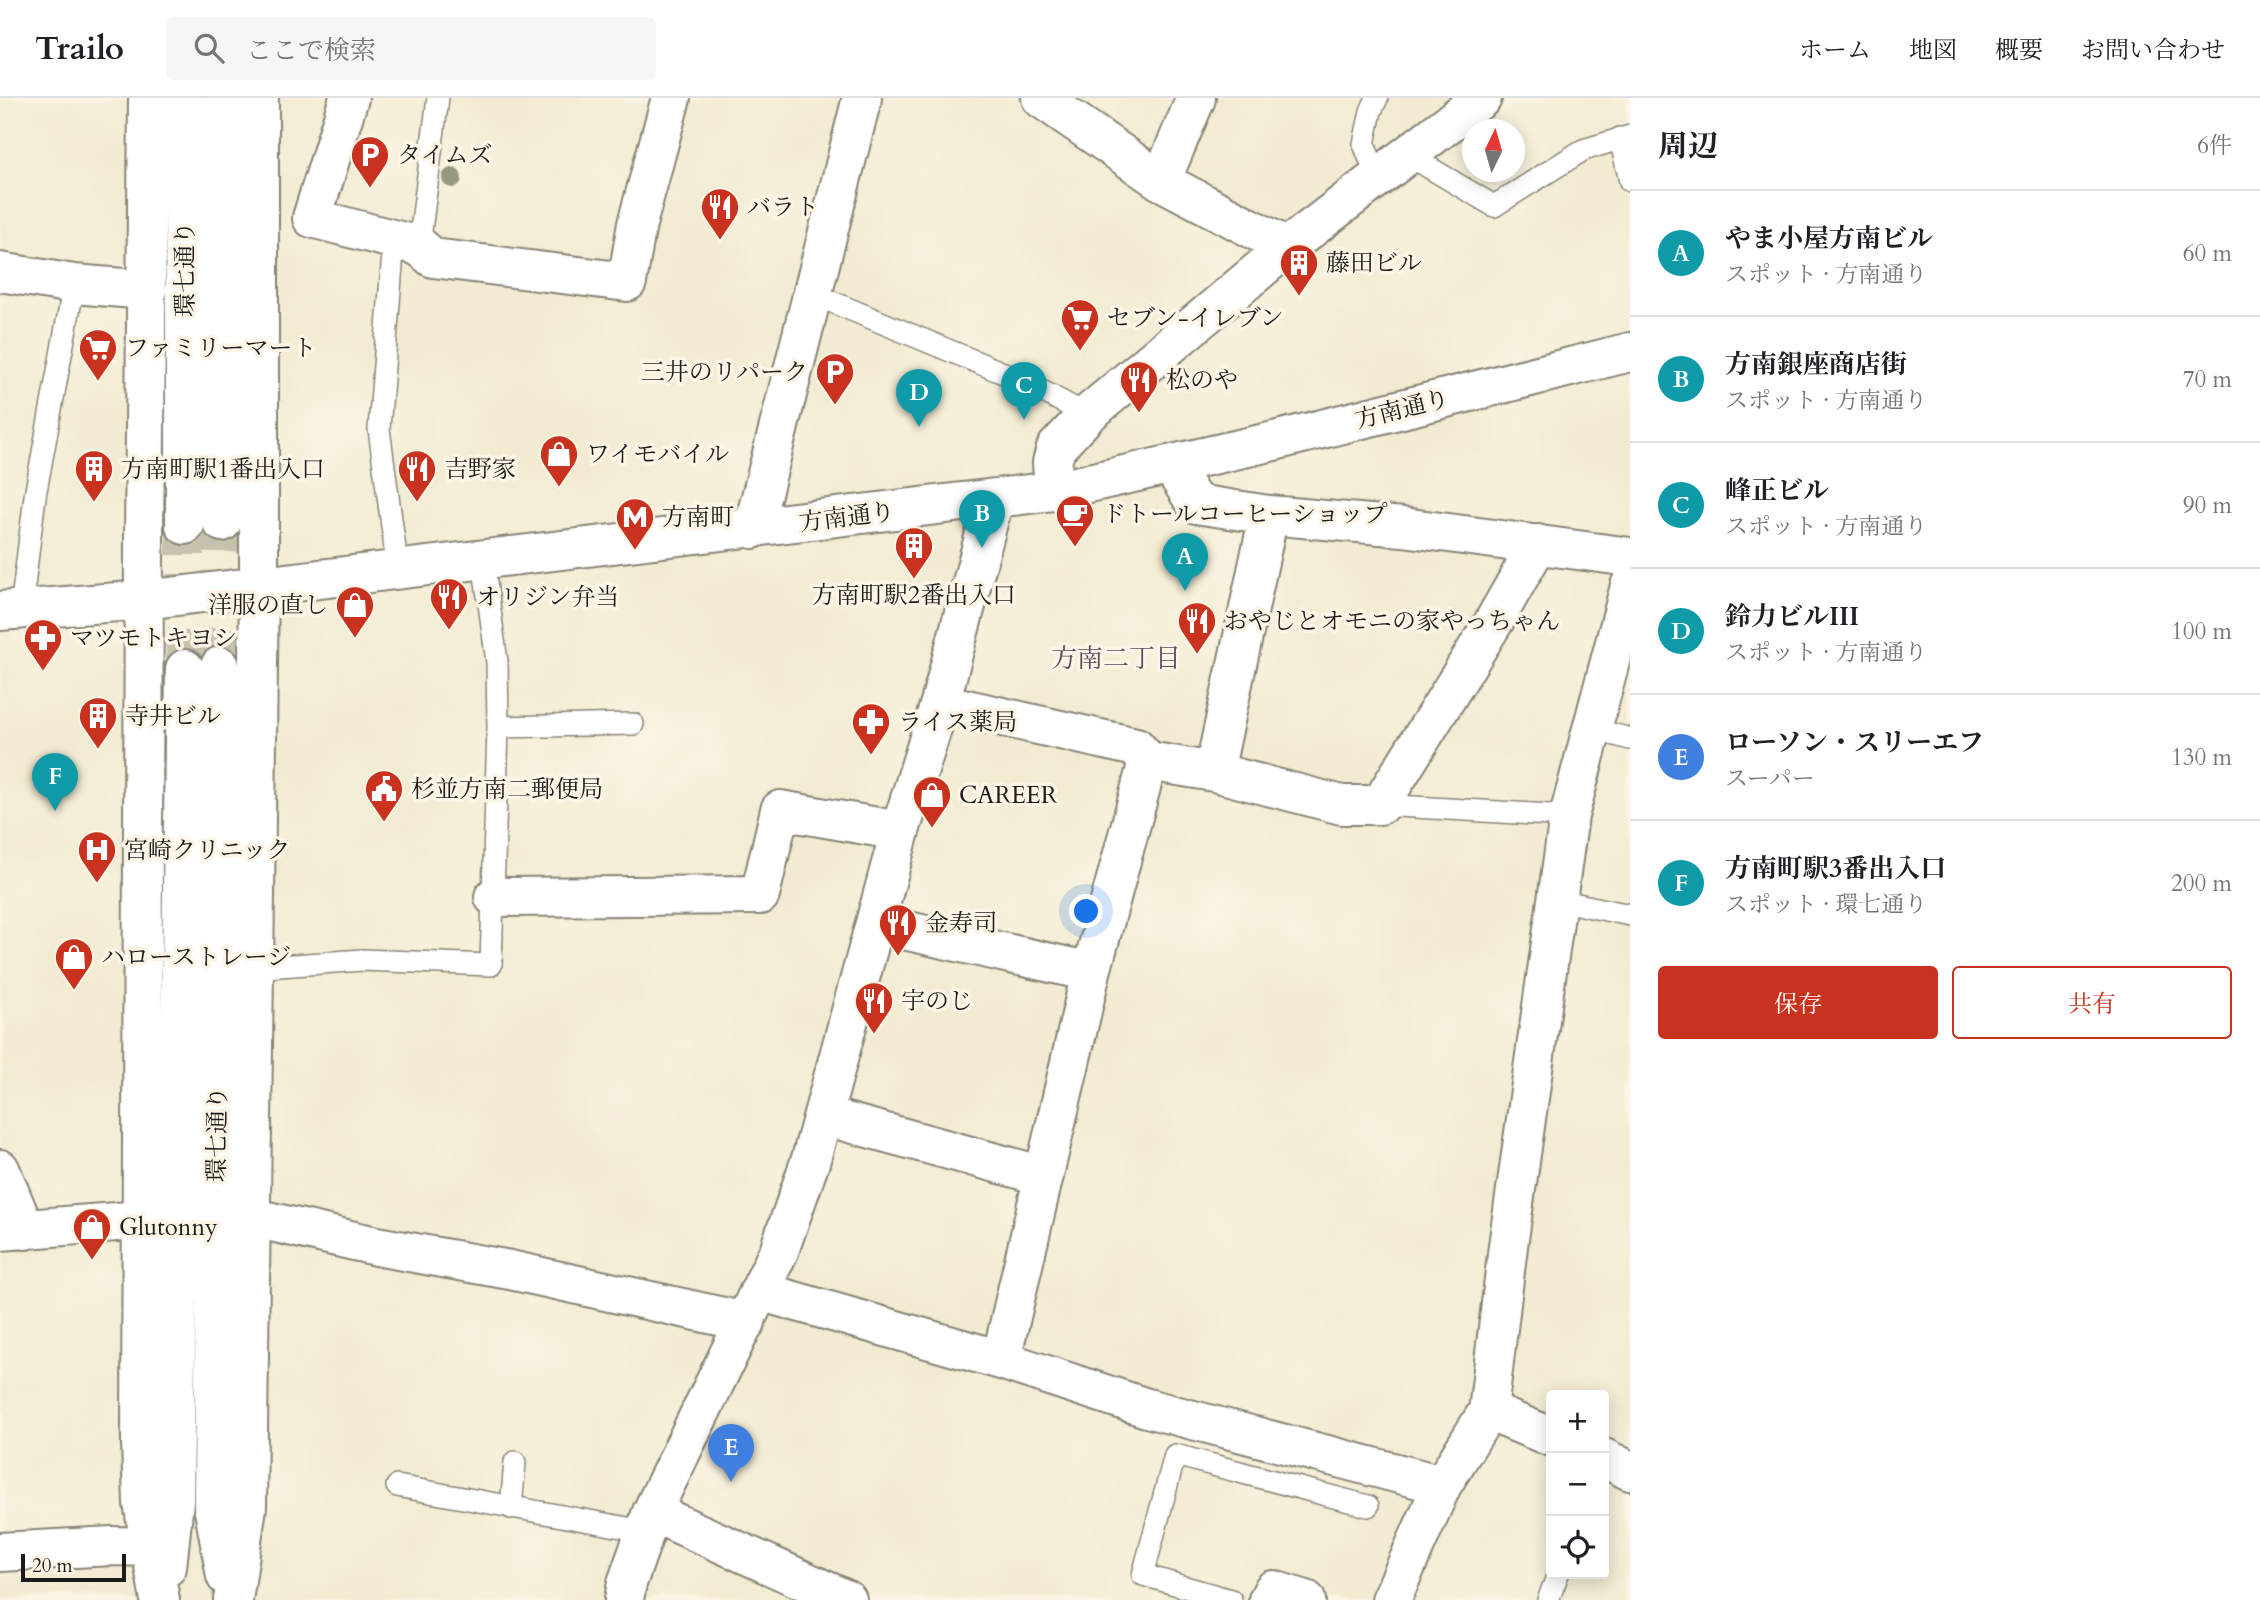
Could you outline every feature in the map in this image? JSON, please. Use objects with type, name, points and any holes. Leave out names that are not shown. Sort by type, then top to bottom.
[{"type":"street","points":[[148,98],[141,1442],[144,1503],[162,1600]]},
{"type":"street","name":"環七通り","points":[[185,98],[204,523],[223,98]]},
{"type":"street","points":[[232,1600],[247,1507],[259,586],[259,98]]},
{"type":"street","points":[[349,98],[312,218],[406,243],[433,258],[627,282],[636,224],[671,98]]},
{"type":"street","points":[[753,529],[862,98]]},
{"type":"street","points":[[1041,98],[1161,181],[1287,247]]},
{"type":"street","points":[[1161,181],[1196,98]]},
{"type":"street","points":[[1054,491],[1052,463],[1056,448],[1087,415],[1287,247],[1482,98]]},
{"type":"street","points":[[0,272],[74,284],[147,290]]},
{"type":"street","name":"方南通り","points":[[10,611],[144,600],[398,571],[1054,491],[1171,465],[1630,352]]},
{"type":"street","points":[[1171,465],[1196,504],[1269,515],[1404,527],[1630,557]]},
{"type":"street","points":[[624,1600],[627,1583],[648,1522],[779,1251],[811,1159],[900,831],[940,703],[994,500]]},
{"type":"street","points":[[1214,772],[1269,515]]},
{"type":"street","points":[[940,703],[1136,747],[1148,761],[1214,772],[1342,805],[1380,805],[1538,544]]},
{"type":"street","points":[[1391,1600],[1442,1486],[1488,1411],[1508,1246],[1569,816],[1630,586]]},
{"type":"street","name":"環七通り","points":[[162,1600],[174,1501],[203,667],[213,1505],[232,1600]]},
{"type":"street","points":[[1001,1360],[1091,972],[1148,761]]},
{"type":"street","points":[[494,897],[760,895],[780,810],[900,831]]},
{"type":"street","points":[[877,923],[1091,972]]},
{"type":"street","points":[[824,1116],[1044,1176]]},
{"type":"street","points":[[0,1169],[12,1230],[142,1220]]},
{"type":"street","points":[[250,1217],[376,1246],[510,1270],[752,1306],[1001,1360],[1147,1408],[1442,1486]]},
{"type":"street","points":[[1488,1411],[1546,1435]]},
{"type":"street","points":[[1609,1460],[1630,1471]]},
{"type":"street","points":[[648,1522],[847,1600]]},
{"type":"street","points":[[0,1552],[112,1546],[151,1547]]},
{"type":"street","points":[[1268,1600],[1273,1590],[1306,1600]]},
{"type":"lane","points":[[398,571],[379,429],[406,243],[438,98]]},
{"type":"lane","points":[[1377,98],[1371,111],[1364,144],[1377,177]]},
{"type":"lane","points":[[1408,155],[1494,206],[1583,150],[1625,137],[1630,181]]},
{"type":"lane","points":[[10,611],[35,496],[74,284]]},
{"type":"lane","points":[[813,294],[1024,382],[1087,415]]},
{"type":"lane","points":[[252,968],[362,960],[491,965],[498,727],[497,662],[483,560]]},
{"type":"lane","points":[[498,727],[633,724]]},
{"type":"lane","points":[[1593,729],[1630,739]]},
{"type":"lane","points":[[1380,805],[1569,816]]},
{"type":"lane","points":[[1558,900],[1630,915]]},
{"type":"lane","points":[[1231,1600],[1143,1575],[1175,1455],[1368,1506]]},
{"type":"lane","points":[[511,1508],[515,1462]]},
{"type":"lane","points":[[397,1486],[511,1508],[648,1522]]},
{"type":"lane","points":[[1548,1600],[1556,1579]]},
{"type":"tunnel","points":[[220,666],[222,522]]},
{"type":"tunnel","points":[[185,525],[185,669]]},
{"type":"place","name":"タイムズ","points":[[370,189]]},
{"type":"place","name":"バラト","points":[[720,241]]},
{"type":"place","name":"藤田ビル","points":[[1299,297]]},
{"type":"place","name":"セブン-イレブン","points":[[1080,352]]},
{"type":"place","name":"ファミリーマート","points":[[98,382]]},
{"type":"place","name":"三井のリパーク","points":[[835,406]]},
{"type":"place","name":"松のや","points":[[1139,414]]},
{"type":"place","name":"峰正ビル","points":[[1024,420]]},
{"type":"place","name":"鈴力ビルIII","points":[[919,427]]},
{"type":"place","name":"ワイモバイル","points":[[559,488]]},
{"type":"place","name":"方南町駅1番出入口","points":[[94,503]]},
{"type":"place","name":"吉野家","points":[[417,503]]},
{"type":"place","name":"方南銀座商店街","points":[[982,548]]},
{"type":"place","name":"ドトールコーヒーショップ","points":[[1075,548]]},
{"type":"place","name":"方南町","points":[[635,551]]},
{"type":"place","name":"方南町駅2番出入口","points":[[914,580]]},
{"type":"place","name":"やま小屋方南ビル","points":[[1185,591]]},
{"type":"place","name":"オリジン弁当","points":[[449,631]]},
{"type":"place","name":"洋服の直し","points":[[355,639]]},
{"type":"place","name":"おやじとオモニの家やっちゃん","points":[[1197,655]]},
{"type":"place","name":"マツモトキヨシ","points":[[43,672]]},
{"type":"place","name":"寺井ビル","points":[[98,750]]},
{"type":"place","name":"ライス薬局","points":[[871,756]]},
{"type":"place","name":"方南町駅3番出入口","points":[[55,811]]},
{"type":"place","name":"杉並方南二郵便局","points":[[384,823]]},
{"type":"place","name":"CAREER","points":[[932,829]]},
{"type":"place","name":"宮崎クリニック","points":[[97,884]]},
{"type":"place","name":"金寿司","points":[[898,957]]},
{"type":"place","name":"ハローストレージ","points":[[74,991]]},
{"type":"place","name":"宇のじ","points":[[874,1035]]},
{"type":"place","name":"Glutonny","points":[[92,1261]]},
{"type":"place","name":"ローソン・スリーエフ","points":[[731,1482]]},
{"type":"district","name":"方南二丁目","points":[[1116,658]]}]
